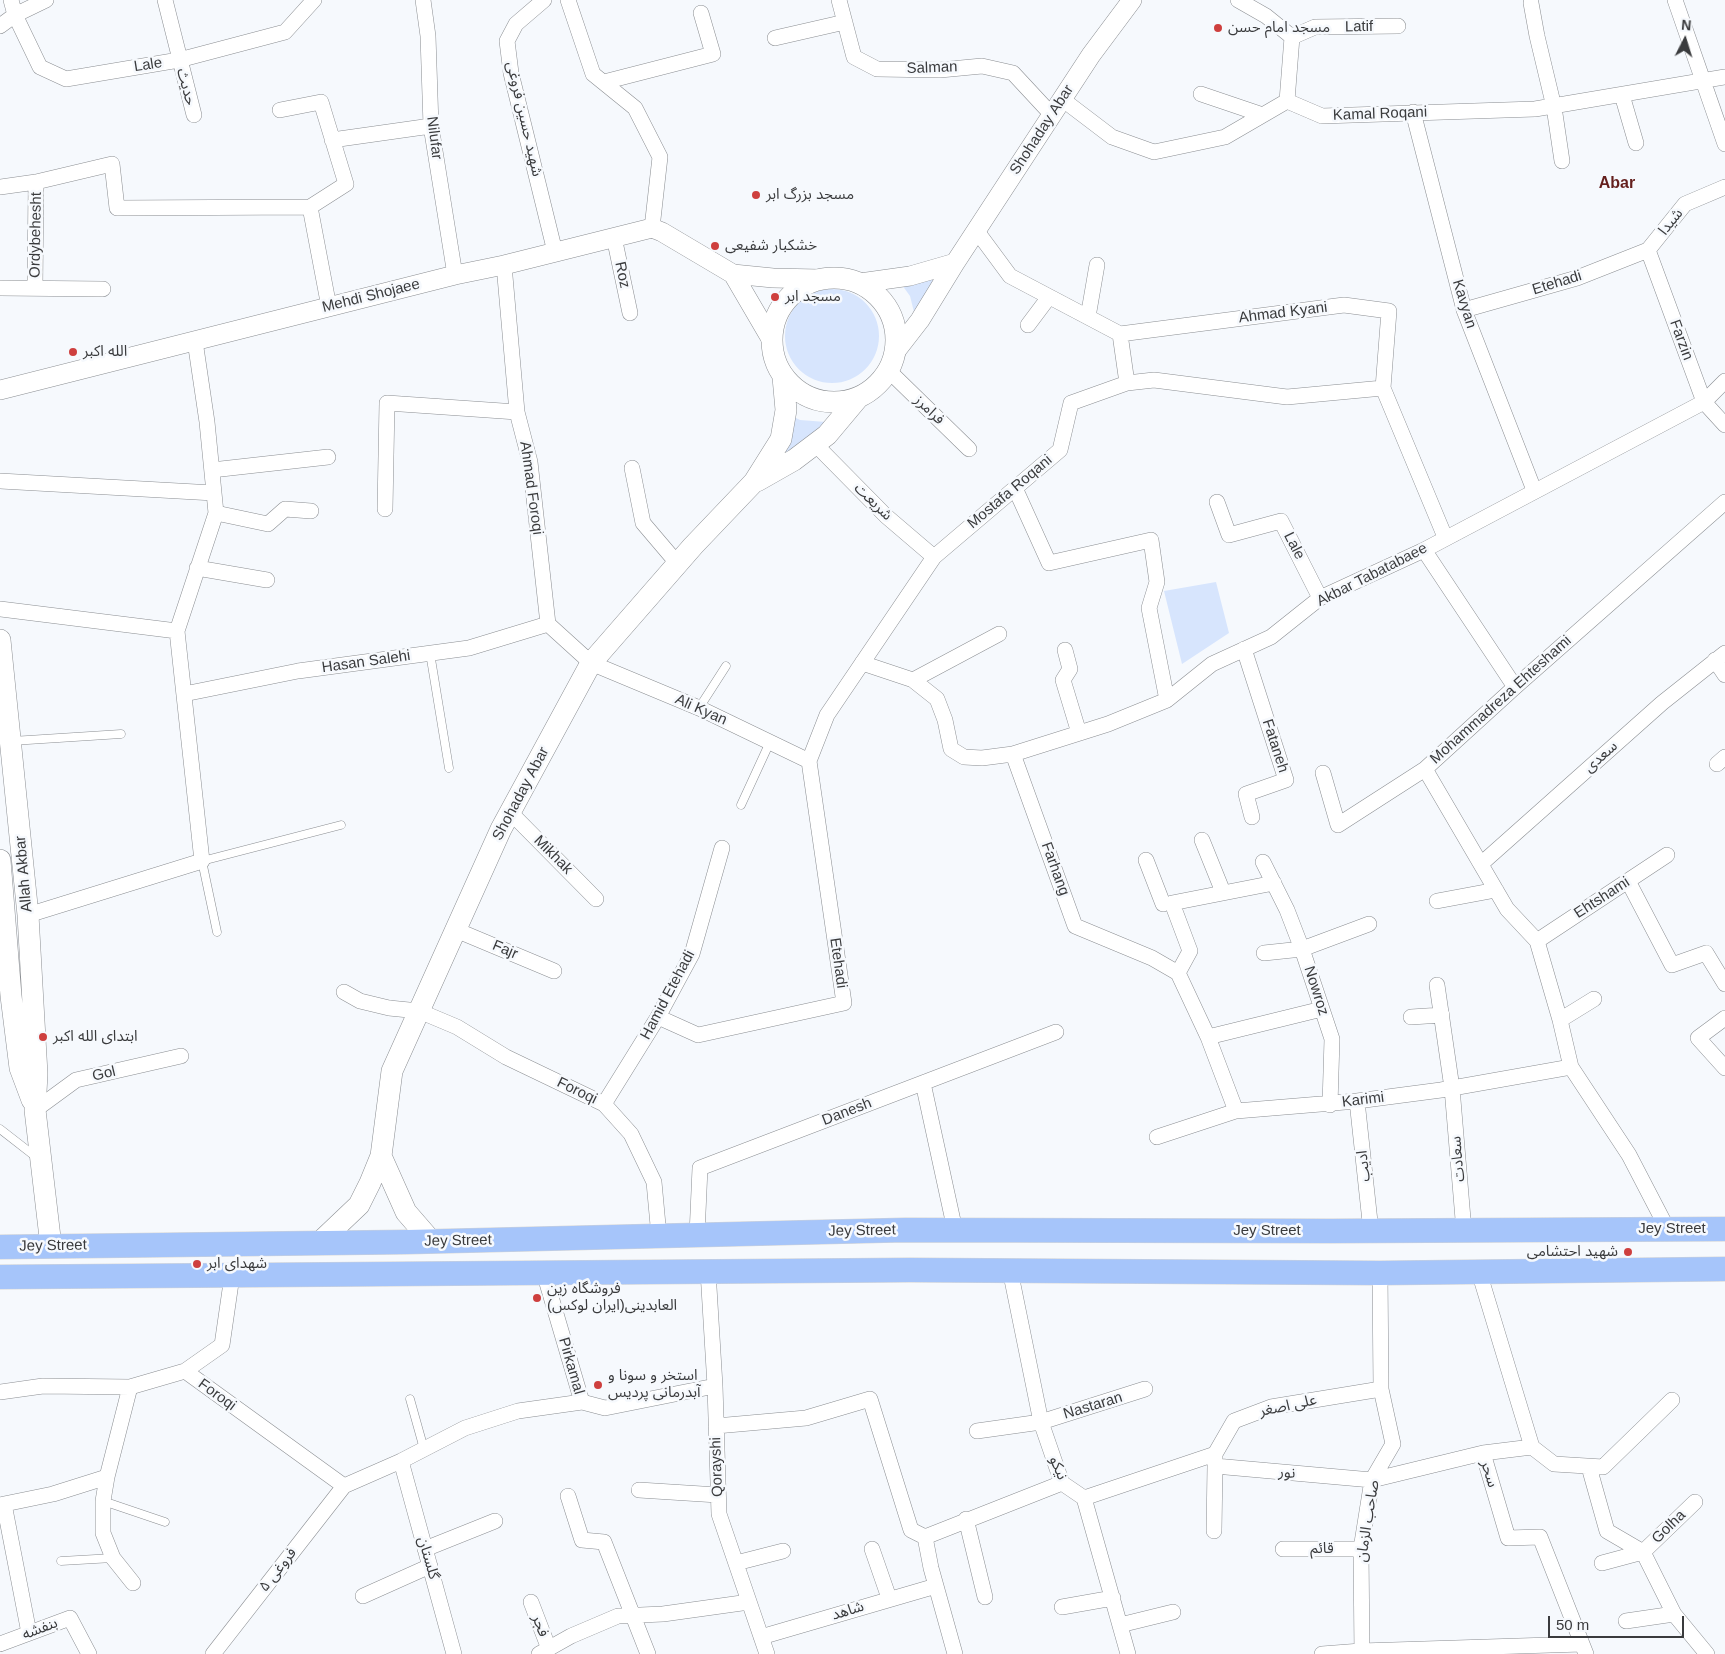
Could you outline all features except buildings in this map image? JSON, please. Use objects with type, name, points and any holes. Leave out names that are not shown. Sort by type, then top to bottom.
[{"type":"main road","points":[[754,482],[794,460],[827,435],[858,398],[875,387],[892,361],[896,330],[889,311],[877,294],[860,283],[840,277],[819,279],[800,287],[784,300],[774,318],[771,338],[774,359],[783,377],[798,391],[817,400],[838,402],[858,398]]},
{"type":"main road","points":[[754,482],[781,439],[786,410],[783,377]]},
{"type":"main road","name":"Shohaday Abar","points":[[381,1156],[392,1070],[510,812],[591,663],[677,563],[754,482]]},
{"type":"main road","name":"Allah Akbar","points":[[0,640],[28,915],[37,1074],[35,1110],[51,1246]]},
{"type":"main road","name":"Allah Akbar","points":[[0,860],[4,972],[20,1068],[35,1110]]},
{"type":"main road","points":[[381,1156],[406,1212],[432,1242]]},
{"type":"main road","points":[[319,1243],[359,1205],[381,1156]]},
{"type":"main road","name":"Jey Street","points":[[0,1247],[432,1242],[905,1230],[1464,1231],[1725,1229]]},
{"type":"main road","name":"Jey Street","points":[[0,1278],[1010,1270],[1380,1273],[1725,1269]]},
{"type":"street","points":[[0,26],[13,7],[46,0]]},
{"type":"street","name":"حدیث","points":[[165,0],[194,115]]},
{"type":"street","name":"Lale","points":[[13,7],[40,67],[66,79],[179,60],[285,32],[314,0]]},
{"type":"street","name":"Nilufar","points":[[423,0],[428,36],[431,126],[455,275]]},
{"type":"street","name":"شهید حسین فروغی","points":[[544,0],[516,24],[507,41],[511,73],[555,252]]},
{"type":"street","points":[[568,0],[593,74],[635,108],[660,157],[652,228],[733,274],[773,278],[819,279]]},
{"type":"street","name":"Salman","points":[[839,0],[854,57],[876,69],[940,70],[982,66],[1013,73],[1057,107]]},
{"type":"street","name":"Shohaday Abar","points":[[892,361],[1091,55],[1132,0]]},
{"type":"street","points":[[1057,107],[1112,137],[1154,152],[1225,137],[1287,101],[1292,36],[1266,16],[1238,0]]},
{"type":"street","points":[[1675,0],[1725,144]]},
{"type":"street","points":[[1531,3],[1554,107],[1562,162]]},
{"type":"street","points":[[604,82],[714,54],[701,14]]},
{"type":"street","points":[[775,38],[845,22]]},
{"type":"street","name":"Latif","points":[[1292,36],[1315,27],[1398,26]]},
{"type":"street","name":"Kamal Roqani","points":[[1287,101],[1322,116],[1535,109],[1725,77]]},
{"type":"street","points":[[1201,94],[1263,115]]},
{"type":"street","points":[[1622,95],[1636,143]]},
{"type":"street","points":[[0,187],[36,182],[112,164],[116,208],[310,207],[346,184],[321,102],[280,110]]},
{"type":"street","name":"Kavyan","points":[[1413,112],[1464,310],[1534,490]]},
{"type":"street","points":[[332,140],[431,126]]},
{"type":"street","name":"Ordybehesht","points":[[35,288],[36,182]]},
{"type":"street","name":"شیدا","points":[[1648,250],[1685,204],[1725,187]]},
{"type":"street","points":[[310,207],[329,307]]},
{"type":"street","name":"Mehdi Shojaee","points":[[0,390],[455,275],[504,265],[652,228]]},
{"type":"street","points":[[976,230],[1010,276],[1120,334],[1127,383]]},
{"type":"street","name":"Roz","points":[[614,237],[630,313]]},
{"type":"street","name":"Etehadi","points":[[1464,310],[1577,278],[1648,250]]},
{"type":"street","name":"Farzin","points":[[1648,250],[1704,402]]},
{"type":"street","points":[[860,283],[910,276],[955,262]]},
{"type":"street","name":"Ahmad Foroqi","points":[[504,265],[517,412],[530,462],[548,624]]},
{"type":"street","points":[[1088,317],[1097,265]]},
{"type":"street","points":[[733,274],[771,338]]},
{"type":"street","points":[[0,288],[103,289]]},
{"type":"street","points":[[1028,325],[1048,296]]},
{"type":"street","name":"Ahmad Kyani","points":[[1120,334],[1344,305],[1389,312],[1383,388],[1445,538]]},
{"type":"street","points":[[28,915],[202,861],[177,630],[216,513],[207,422],[195,341]]},
{"type":"street","name":"فرامرز","points":[[892,361],[969,449]]},
{"type":"street","name":"Mostafa Roqani","points":[[809,761],[827,715],[934,557],[1060,450],[1070,403],[1127,383],[1154,380],[1287,397],[1383,388]]},
{"type":"street","points":[[1725,381],[1704,402],[1725,425]]},
{"type":"street","name":"Akbar Tabatabaee","points":[[1013,754],[1108,724],[1166,700],[1212,664],[1271,638],[1320,598],[1424,550],[1534,490],[1704,402]]},
{"type":"street","points":[[385,510],[386,403],[517,412]]},
{"type":"street","name":"شریعت","points":[[815,444],[886,516],[934,557]]},
{"type":"street","points":[[212,470],[328,457]]},
{"type":"street","points":[[632,468],[642,523],[677,563]]},
{"type":"street","points":[[0,481],[214,493]]},
{"type":"street","points":[[1015,488],[1049,563],[1152,540],[1157,582],[1148,608],[1166,700]]},
{"type":"street","name":"Lale","points":[[1217,502],[1229,535],[1281,521],[1320,598]]},
{"type":"street","name":"Mohammadreza Ehteshami","points":[[1668,1230],[1629,1155],[1571,1067],[1560,1020],[1537,941],[1507,909],[1425,769],[1725,502]]},
{"type":"street","points":[[216,513],[268,524],[285,509],[311,511]]},
{"type":"street","points":[[1424,550],[1515,687]]},
{"type":"street","points":[[198,568],[267,580]]},
{"type":"street","points":[[0,609],[177,630]]},
{"type":"street","points":[[548,624],[591,663]]},
{"type":"street","name":"Hasan Salehi","points":[[184,694],[298,671],[469,648],[548,624]]},
{"type":"street","points":[[912,680],[999,634]]},
{"type":"street","name":"Fataneh","points":[[1244,649],[1286,780],[1246,794],[1252,817]]},
{"type":"street","points":[[1065,650],[1070,668],[1062,680],[1079,733]]},
{"type":"street","points":[[1720,657],[1725,676]]},
{"type":"street","name":"سعدی","points":[[1481,864],[1662,703],[1720,657]]},
{"type":"street","points":[[862,662],[912,680],[937,699],[945,720],[951,749],[964,757],[982,758],[1013,754]]},
{"type":"street","name":"Ali Kyan","points":[[591,663],[699,708],[809,761]]},
{"type":"street","name":"Farhang","points":[[1013,754],[1076,926],[1152,958],[1178,973]]},
{"type":"street","name":"Etehadi","points":[[658,1018],[698,1035],[844,1003],[809,761]]},
{"type":"street","points":[[1323,773],[1338,824],[1425,769]]},
{"type":"street","name":"Mikhak","points":[[510,812],[596,899]]},
{"type":"street","points":[[1202,840],[1223,892]]},
{"type":"street","name":"Hamid Etehadi","points":[[604,1104],[658,1018],[692,954],[722,848]]},
{"type":"street","name":"Ehtshami","points":[[1537,941],[1667,856]]},
{"type":"street","points":[[1146,860],[1162,905],[1190,951],[1178,973],[1208,1037],[1236,1111]]},
{"type":"street","name":"Nowroz","points":[[1263,862],[1302,949],[1332,1039],[1330,1104]]},
{"type":"street","points":[[1628,881],[1672,965],[1706,952],[1725,984]]},
{"type":"street","points":[[1162,905],[1274,883]]},
{"type":"street","points":[[1437,901],[1496,890]]},
{"type":"street","points":[[1264,953],[1302,949],[1369,924]]},
{"type":"street","name":"Fajr","points":[[456,930],[554,971]]},
{"type":"street","name":"سعادت","points":[[1437,985],[1452,1088],[1464,1231]]},
{"type":"street","name":"Foroqi","points":[[344,992],[360,1000],[389,1008],[419,1011],[457,1027],[506,1056],[604,1104],[631,1134],[654,1182],[659,1236]]},
{"type":"street","points":[[1560,1020],[1594,999]]},
{"type":"street","points":[[1208,1037],[1322,1009]]},
{"type":"street","points":[[1411,1017],[1442,1014]]},
{"type":"street","points":[[1725,1018],[1698,1038],[1725,1068]]},
{"type":"street","name":"Danesh","points":[[697,1235],[700,1168],[1056,1032]]},
{"type":"street","name":"Gol","points":[[35,1110],[76,1080],[181,1056]]},
{"type":"street","name":"Karimi","points":[[1157,1137],[1236,1111],[1357,1101],[1452,1088],[1571,1067]]},
{"type":"street","points":[[923,1083],[955,1230]]},
{"type":"street","name":"ادیب","points":[[1357,1101],[1371,1231]]},
{"type":"street","name":"نیکو","points":[[1010,1270],[1041,1422],[1062,1483],[1084,1498]]},
{"type":"street","name":"Qorayshi","points":[[708,1272],[715,1386],[719,1514],[767,1654]]},
{"type":"street","points":[[1479,1272],[1532,1447],[1554,1464],[1602,1468],[1672,1400]]},
{"type":"street","name":"Pirkamal","points":[[544,1273],[582,1402]]},
{"type":"street","name":"صاحب الزمان","points":[[1361,1652],[1360,1549],[1372,1480],[1393,1444],[1381,1389],[1380,1273]]},
{"type":"street","name":"Foroqi","points":[[232,1276],[222,1345],[184,1371],[344,1486]]},
{"type":"street","points":[[0,1392],[43,1386],[130,1387],[184,1371]]},
{"type":"street","points":[[344,1486],[401,1462],[465,1428],[518,1411],[582,1402],[605,1408],[715,1386]]},
{"type":"street","points":[[130,1387],[107,1476],[103,1533],[114,1558],[133,1582]]},
{"type":"street","name":"Nastaran","points":[[977,1431],[1041,1422],[1145,1389]]},
{"type":"street","name":"علی اصغر","points":[[1215,1460],[1234,1421],[1271,1407],[1381,1389]]},
{"type":"street","points":[[716,1426],[806,1418],[870,1399],[911,1530],[925,1537]]},
{"type":"street","name":"سحر","points":[[1532,1447],[1483,1453],[1508,1538],[1540,1537],[1584,1649]]},
{"type":"street","name":"نور","points":[[1215,1460],[1372,1480],[1483,1453]]},
{"type":"street","points":[[1128,1654],[1084,1498],[1215,1460],[1214,1530]]},
{"type":"street","name":"گلستان","points":[[401,1462],[454,1654]]},
{"type":"street","points":[[1589,1466],[1606,1531],[1643,1552],[1674,1614],[1707,1654]]},
{"type":"street","points":[[29,1633],[2,1504],[53,1494],[107,1476]]},
{"type":"street","points":[[925,1537],[966,1519],[1062,1483]]},
{"type":"street","name":"فروغی ۵","points":[[213,1654],[344,1486]]},
{"type":"street","points":[[639,1490],[718,1495]]},
{"type":"street","points":[[568,1496],[582,1540],[604,1542],[648,1654]]},
{"type":"street","name":"Golha","points":[[1643,1552],[1695,1502]]},
{"type":"street","points":[[966,1519],[985,1597]]},
{"type":"street","points":[[426,1549],[495,1521]]},
{"type":"street","points":[[925,1537],[936,1586],[955,1654]]},
{"type":"street","points":[[872,1549],[889,1598]]},
{"type":"street","name":"قائم","points":[[1283,1549],[1360,1549]]},
{"type":"street","points":[[736,1563],[783,1551]]},
{"type":"street","points":[[1602,1563],[1643,1552]]},
{"type":"street","points":[[363,1596],[430,1566]]},
{"type":"street","name":"شاهد","points":[[762,1637],[889,1598],[936,1586]]},
{"type":"street","points":[[1062,1607],[1113,1598]]},
{"type":"street","name":"فجر","points":[[531,1602],[544,1652]]},
{"type":"street","points":[[544,1652],[571,1636],[618,1616],[663,1614],[749,1602]]},
{"type":"street","points":[[1120,1625],[1173,1612]]},
{"type":"street","points":[[1626,1621],[1674,1614]]},
{"type":"street","name":"بنفشه","points":[[0,1644],[70,1618],[89,1654]]},
{"type":"street","points":[[1322,1654],[1584,1649]]},
{"type":"lane","points":[[430,653],[449,768]]},
{"type":"lane","points":[[699,708],[726,666]]},
{"type":"lane","points":[[10,741],[121,734]]},
{"type":"lane","points":[[741,805],[770,742]]},
{"type":"lane","points":[[216,932],[202,861],[341,825]]},
{"type":"lane","points":[[0,1129],[41,1162]]},
{"type":"lane","points":[[410,1399],[424,1449]]},
{"type":"lane","points":[[104,1501],[165,1522]]},
{"type":"lane","points":[[61,1561],[114,1558]]},
{"type":"shaded area","points":[[945,271],[915,316],[910,296],[902,285]]},
{"type":"shaded area","points":[[832,289],[850,293],[865,303],[875,318],[879,336],[875,354],[865,369],[850,379],[832,383],[814,379],[799,369],[789,354],[785,336],[789,318],[799,303],[814,293]]},
{"type":"shaded area","points":[[790,415],[800,420],[826,422],[778,465]]},
{"type":"shaded area","points":[[1216,582],[1229,633],[1182,664],[1164,591]]},
{"type":"place","name":"مسجد امام حسن","points":[[1218,28]]},
{"type":"place","name":"مسجد بزرگ ابر","points":[[756,195]]},
{"type":"place","name":"خشکبار شفیعی","points":[[715,246]]},
{"type":"place","name":"مسجد ابر","points":[[775,297]]},
{"type":"place","name":"الله اکبر","points":[[73,352]]},
{"type":"place","name":"ابتدای الله اکبر","points":[[43,1037]]},
{"type":"place","name":"شهید احتشامی","points":[[1628,1252]]},
{"type":"place","name":"شهدای ابر","points":[[197,1264]]},
{"type":"place","name":"فروشگاه زین العابدینی(ایران لوکس)","points":[[537,1298]]},
{"type":"place","name":"استخر و سونا و آبدرمانی پردیس","points":[[598,1385]]},
{"type":"district","name":"Abar","points":[[1617,184]]}]
